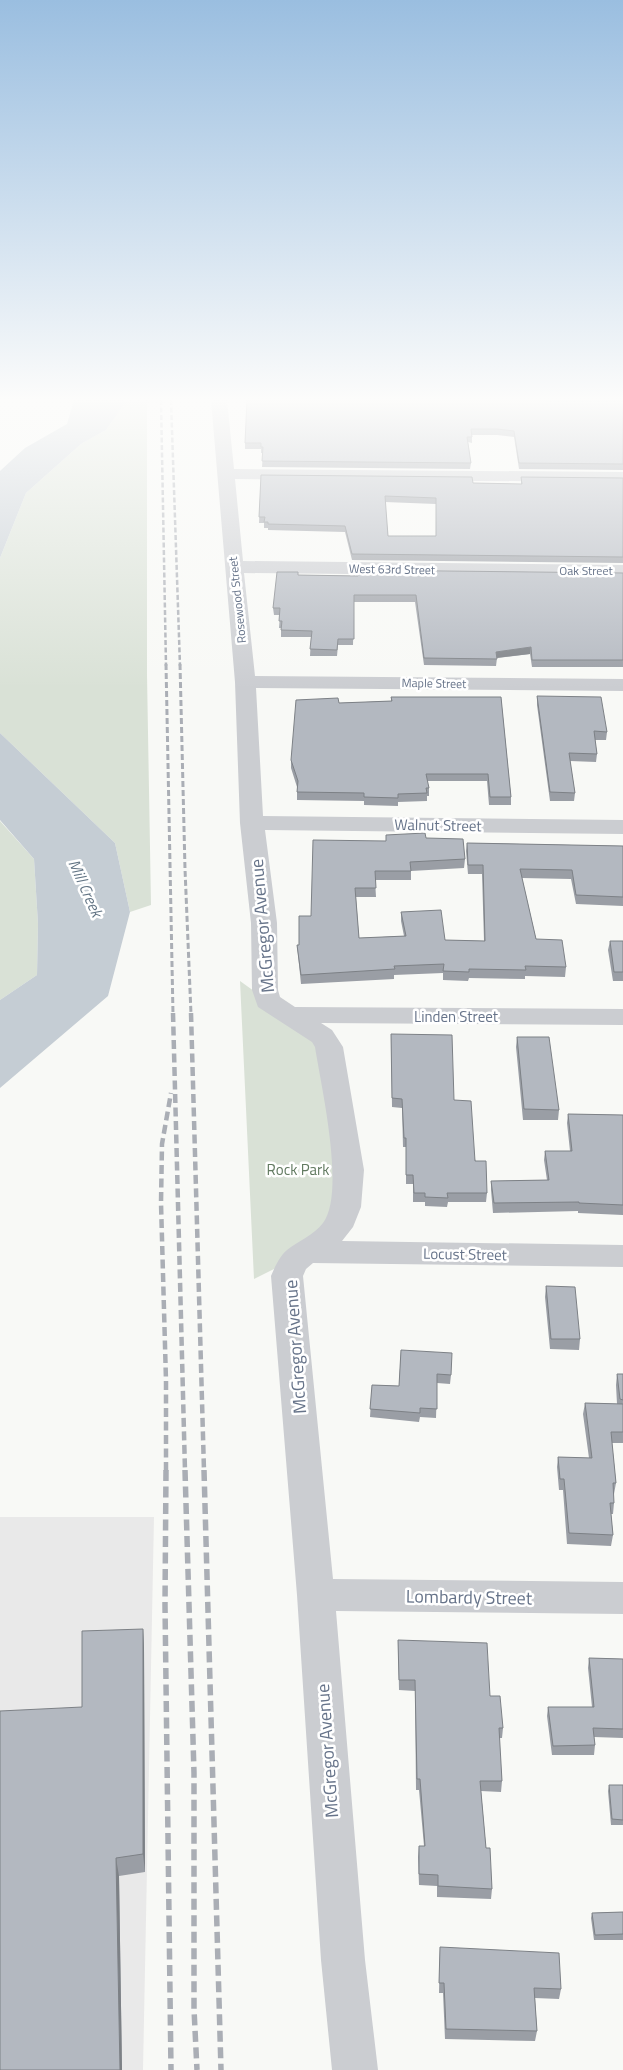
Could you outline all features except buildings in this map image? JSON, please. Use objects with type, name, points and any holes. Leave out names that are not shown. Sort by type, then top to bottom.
[{"type":"street","name":"Rosewood Street","points":[[227,497],[245,682]]},
{"type":"street","name":"West 63rd Street","points":[[233,567],[550,570]]},
{"type":"street","name":"Oak Street","points":[[550,570],[623,571]]},
{"type":"street","name":"Maple Street","points":[[245,682],[623,685]]},
{"type":"street","name":"McGregor Avenue","points":[[245,682],[252,823],[264,923],[265,990],[268,1001],[322,1036],[329,1047],[349,1170],[344,1216],[327,1238],[313,1246],[293,1263],[287,1276],[316,1595],[343,1960],[355,2070]]},
{"type":"street","name":"Walnut Street","points":[[252,823],[623,827]]},
{"type":"street","name":"Linden Street","points":[[288,1015],[623,1017]]},
{"type":"street","name":"Locust Street","points":[[308,1252],[623,1256]]},
{"type":"street","name":"Lombardy Street","points":[[316,1595],[623,1598]]},
{"type":"shaded area","points":[[0,1517],[154,1517],[143,2070],[0,2070]]},
{"type":"green space","points":[[25,497],[147,497],[147,675],[151,905],[130,912],[115,843],[0,733],[0,558]]},
{"type":"green space","points":[[0,821],[34,859],[38,924],[37,975],[0,1000]]},
{"type":"green space","name":"Rock Park","points":[[240,981],[280,1010],[322,1036],[346,1207],[308,1252],[254,1279]]},
{"type":"water","points":[[0,497],[25,497],[0,558]]},
{"type":"water","name":"Mill Creek","points":[[0,733],[115,843],[130,912],[108,996],[0,1088],[0,1000],[37,975],[38,924],[34,859],[0,820]]},
{"type":"railway","points":[[163,497],[166,666]]},
{"type":"railway","points":[[174,497],[180,666]]},
{"type":"railway","points":[[166,664],[173,1014]]},
{"type":"railway","points":[[180,664],[191,1014]]},
{"type":"railway","points":[[173,1013],[185,1471]]},
{"type":"railway","points":[[191,1013],[204,1471]]},
{"type":"railway","points":[[166,1470],[166,1381],[161,1203],[162,1144],[171,1093]]},
{"type":"railway","points":[[166,1470],[165,1605],[171,2070]]},
{"type":"railway","points":[[185,1470],[194,1773],[194,2009],[197,2070]]},
{"type":"railway","points":[[204,1470],[221,2070]]}]
